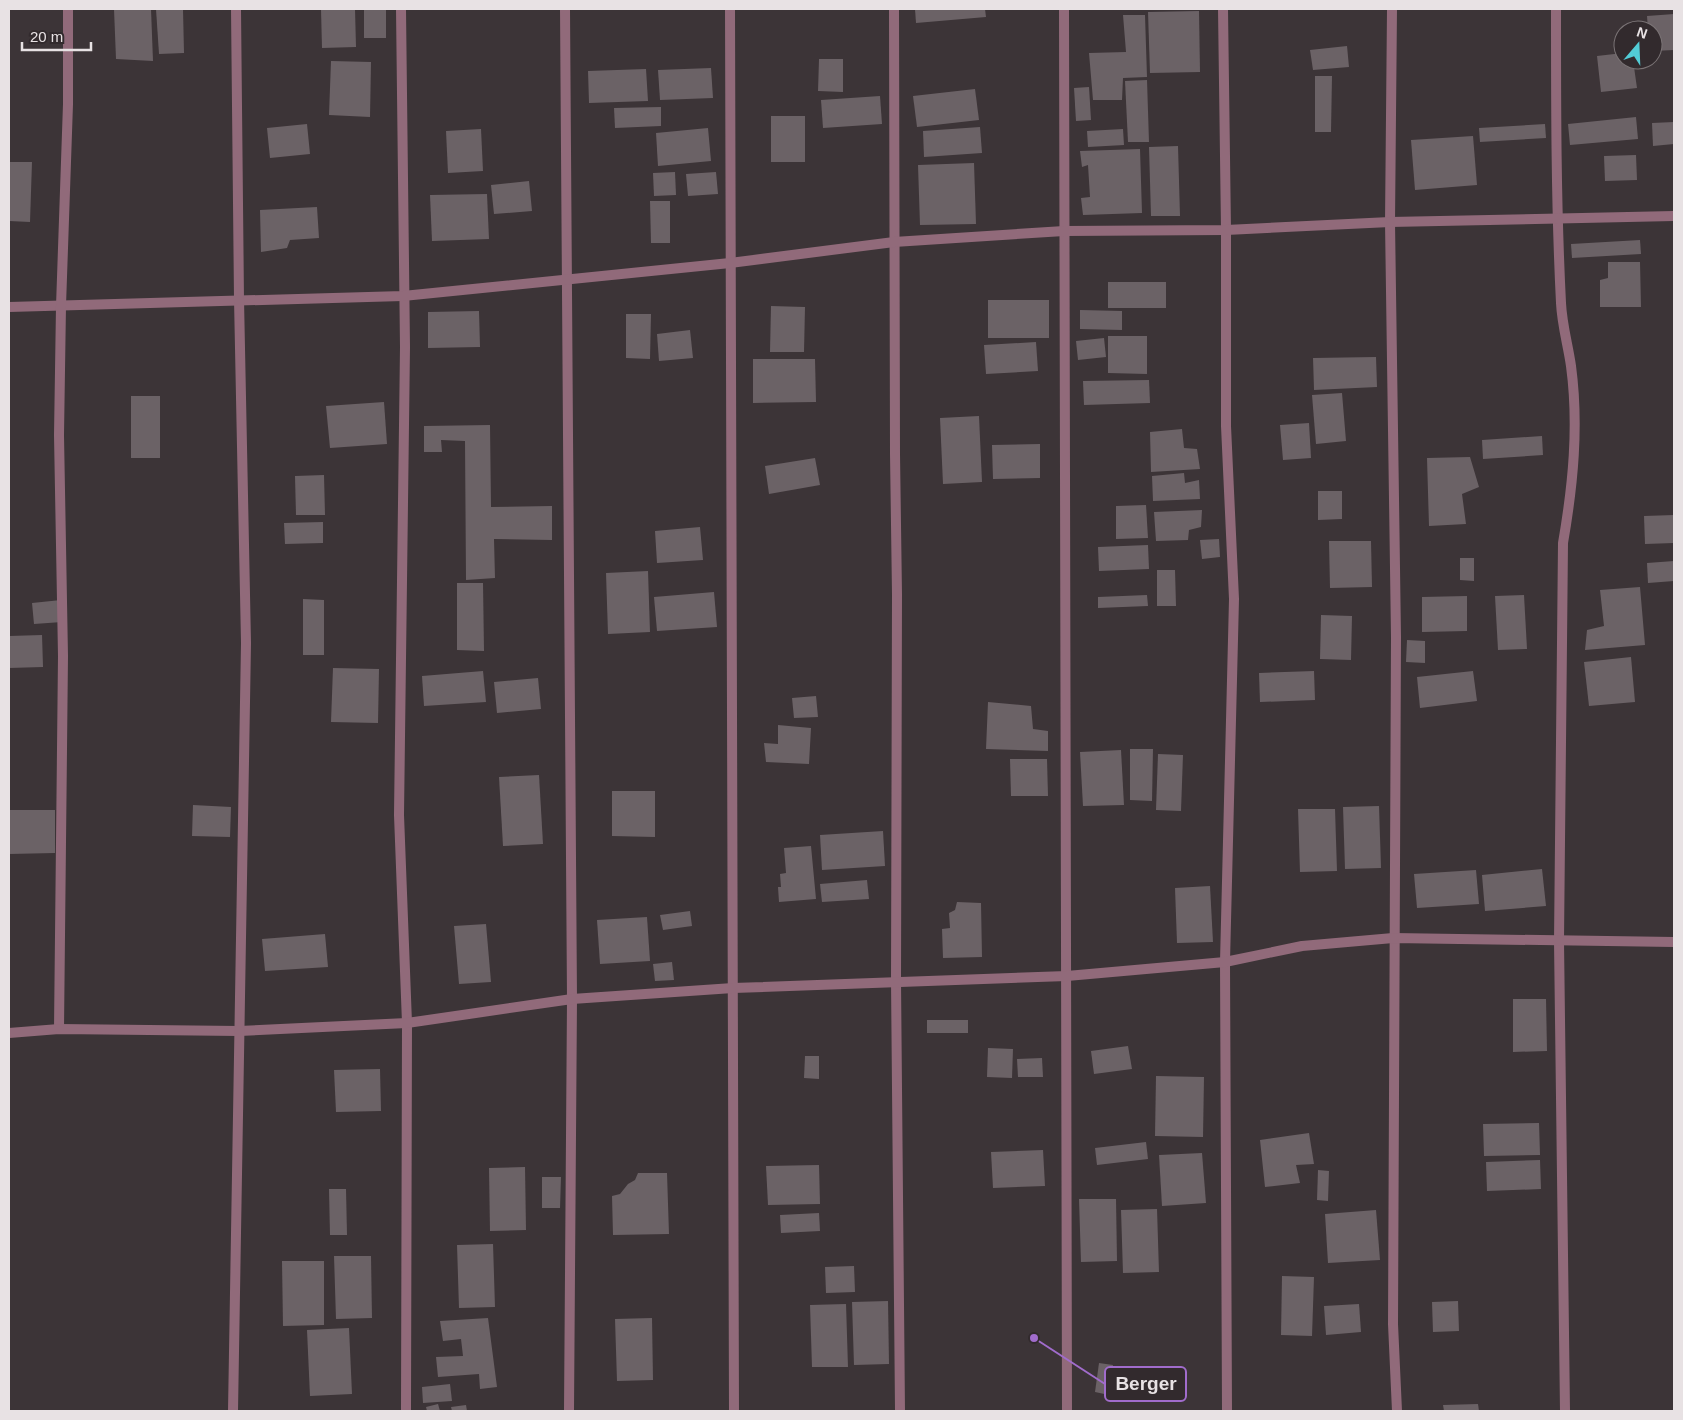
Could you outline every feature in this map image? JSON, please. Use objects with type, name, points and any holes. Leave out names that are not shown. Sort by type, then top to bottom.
[{"type":"street","points":[[59,1029],[62,666],[59,435],[61,306],[68,104],[68,9]]},
{"type":"street","points":[[233,1411],[246,643],[239,299],[236,9]]},
{"type":"street","points":[[401,9],[405,346],[399,815],[408,1023],[406,1411]]},
{"type":"street","points":[[565,9],[572,1000],[569,1411]]},
{"type":"street","points":[[730,9],[734,1411]]},
{"type":"street","points":[[894,9],[897,594],[896,981],[900,1411]]},
{"type":"street","points":[[1064,9],[1067,1411]]},
{"type":"street","points":[[1223,9],[1226,426],[1234,599],[1225,962],[1227,1411]]},
{"type":"street","points":[[1392,9],[1390,222],[1396,637],[1393,938],[1393,1324],[1397,1411]]},
{"type":"street","points":[[1556,9],[1557,219],[1561,313],[1571,367],[1575,425],[1572,481],[1563,543],[1559,941],[1564,1411]]},
{"type":"street","points":[[9,307],[239,299],[403,296],[730,263],[894,242],[1064,231],[1226,230],[1390,222],[1674,216]]},
{"type":"street","points":[[9,1033],[59,1029],[239,1031],[408,1023],[572,1000],[733,988],[1067,976],[1225,962],[1302,946],[1393,938],[1674,942]]},
{"type":"building","points":[[114,9],[151,9],[153,61],[116,59]]},
{"type":"building","points":[[156,9],[183,9],[184,53],[159,54]]},
{"type":"building","points":[[321,9],[355,9],[356,47],[322,48]]},
{"type":"building","points":[[364,9],[386,9],[386,38],[364,38]]},
{"type":"building","points":[[915,9],[985,9],[986,17],[916,23]]},
{"type":"building","points":[[1199,11],[1200,72],[1150,73],[1148,12]]},
{"type":"building","points":[[1674,14],[1674,50],[1663,51],[1663,20],[1647,20],[1647,16]]},
{"type":"building","points":[[1123,15],[1145,15],[1147,77],[1123,78],[1122,100],[1093,100],[1089,53],[1126,52]]},
{"type":"building","points":[[1347,46],[1349,67],[1313,70],[1310,50]]},
{"type":"building","points":[[1613,54],[1613,70],[1634,70],[1637,88],[1601,92],[1597,56]]},
{"type":"building","points":[[819,59],[843,59],[843,92],[818,91]]},
{"type":"building","points":[[331,61],[371,62],[370,117],[329,115]]},
{"type":"building","points":[[711,68],[713,98],[660,100],[658,70]]},
{"type":"building","points":[[646,69],[648,101],[589,103],[588,71]]},
{"type":"building","points":[[1315,76],[1332,76],[1331,132],[1315,132]]},
{"type":"building","points":[[1147,80],[1149,142],[1128,142],[1125,81]]},
{"type":"building","points":[[1089,87],[1091,120],[1076,121],[1074,88]]},
{"type":"building","points":[[975,89],[979,120],[917,127],[913,96]]},
{"type":"building","points":[[880,96],[882,124],[823,128],[821,100]]},
{"type":"building","points":[[661,107],[661,126],[615,128],[614,108]]},
{"type":"building","points":[[771,116],[805,116],[805,162],[771,162]]},
{"type":"building","points":[[1636,117],[1638,139],[1570,145],[1568,124]]},
{"type":"building","points":[[1674,122],[1674,144],[1653,146],[1652,123]]},
{"type":"building","points":[[307,124],[310,154],[270,158],[267,128]]},
{"type":"building","points":[[1545,124],[1546,138],[1480,142],[1479,128]]},
{"type":"building","points":[[980,127],[982,153],[924,157],[923,131]]},
{"type":"building","points":[[708,128],[711,161],[658,166],[656,133]]},
{"type":"building","points":[[481,129],[483,171],[448,173],[446,131]]},
{"type":"building","points":[[1123,129],[1124,145],[1088,147],[1087,131]]},
{"type":"building","points":[[1473,136],[1477,185],[1415,190],[1411,140]]},
{"type":"building","points":[[1178,146],[1180,216],[1151,216],[1149,147]]},
{"type":"building","points":[[1140,149],[1142,213],[1083,215],[1081,198],[1090,197],[1088,165],[1082,167],[1080,151]]},
{"type":"building","points":[[1636,155],[1637,180],[1605,181],[1604,156]]},
{"type":"building","points":[[9,162],[32,162],[30,222],[9,221]]},
{"type":"building","points":[[974,163],[976,224],[920,225],[918,165]]},
{"type":"building","points":[[675,172],[676,195],[654,196],[653,173]]},
{"type":"building","points":[[716,172],[718,194],[688,196],[686,174]]},
{"type":"building","points":[[529,181],[532,211],[494,214],[491,185]]},
{"type":"building","points":[[487,194],[489,239],[432,241],[430,195]]},
{"type":"building","points":[[650,201],[670,201],[670,243],[651,243]]},
{"type":"building","points":[[317,207],[319,238],[290,240],[287,248],[261,252],[260,210]]},
{"type":"building","points":[[1640,240],[1641,254],[1572,258],[1571,244]]},
{"type":"building","points":[[1608,262],[1640,262],[1641,307],[1600,307],[1600,280],[1608,278]]},
{"type":"building","points":[[1108,282],[1166,282],[1166,308],[1108,308]]},
{"type":"building","points":[[988,300],[1049,300],[1049,338],[988,338]]},
{"type":"building","points":[[771,306],[805,307],[804,352],[770,352]]},
{"type":"building","points":[[1080,310],[1122,311],[1122,330],[1080,329]]},
{"type":"building","points":[[479,311],[480,347],[428,348],[428,312]]},
{"type":"building","points":[[626,314],[651,314],[650,359],[626,358]]},
{"type":"building","points":[[690,330],[693,358],[659,361],[657,334]]},
{"type":"building","points":[[1108,336],[1147,336],[1147,374],[1108,373]]},
{"type":"building","points":[[1104,338],[1106,357],[1078,360],[1076,341]]},
{"type":"building","points":[[1036,342],[1038,371],[986,374],[984,345]]},
{"type":"building","points":[[1376,357],[1377,387],[1314,390],[1313,358]]},
{"type":"building","points":[[753,359],[815,359],[816,402],[753,403]]},
{"type":"building","points":[[1149,380],[1150,403],[1084,405],[1083,381]]},
{"type":"building","points":[[1342,393],[1346,441],[1316,444],[1312,395]]},
{"type":"building","points":[[131,396],[160,396],[160,458],[131,458]]},
{"type":"building","points":[[384,402],[387,444],[330,448],[326,406]]},
{"type":"building","points":[[979,416],[982,482],[943,484],[940,418]]},
{"type":"building","points":[[1309,423],[1311,458],[1283,460],[1280,425]]},
{"type":"building","points":[[490,425],[491,507],[552,506],[552,540],[494,539],[495,578],[466,580],[465,441],[441,440],[442,452],[424,452],[424,426]]},
{"type":"building","points":[[1182,429],[1184,448],[1197,449],[1200,469],[1151,472],[1150,432]]},
{"type":"building","points":[[1542,436],[1543,455],[1483,459],[1482,440]]},
{"type":"building","points":[[1040,444],[1040,478],[993,479],[992,445]]},
{"type":"building","points":[[1470,457],[1479,487],[1462,494],[1466,524],[1429,526],[1427,458]]},
{"type":"building","points":[[815,458],[820,485],[769,494],[765,466]]},
{"type":"building","points":[[1184,473],[1185,483],[1199,480],[1200,499],[1153,501],[1152,476]]},
{"type":"building","points":[[324,475],[325,515],[296,515],[295,476]]},
{"type":"building","points":[[1318,491],[1342,491],[1342,519],[1318,520]]},
{"type":"building","points":[[1146,505],[1148,538],[1116,539],[1116,506]]},
{"type":"building","points":[[1202,510],[1201,527],[1189,530],[1188,540],[1156,541],[1154,512]]},
{"type":"building","points":[[1674,515],[1674,543],[1645,544],[1644,516]]},
{"type":"building","points":[[323,522],[323,543],[285,544],[284,523]]},
{"type":"building","points":[[700,527],[703,560],[657,563],[655,531]]},
{"type":"building","points":[[1219,539],[1220,557],[1202,559],[1200,540]]},
{"type":"building","points":[[1329,541],[1371,541],[1372,587],[1330,588]]},
{"type":"building","points":[[1148,545],[1149,569],[1099,571],[1098,547]]},
{"type":"building","points":[[1460,558],[1474,558],[1474,581],[1460,580]]},
{"type":"building","points":[[1674,561],[1674,581],[1648,583],[1647,563]]},
{"type":"building","points":[[1157,570],[1175,570],[1176,606],[1157,606]]},
{"type":"building","points":[[648,571],[650,632],[608,634],[606,573]]},
{"type":"building","points":[[457,583],[483,583],[484,651],[457,650]]},
{"type":"building","points":[[1640,587],[1645,645],[1585,650],[1587,630],[1604,626],[1600,590]]},
{"type":"building","points":[[714,592],[717,627],[657,631],[654,597]]},
{"type":"building","points":[[1147,595],[1148,606],[1098,608],[1098,597]]},
{"type":"building","points":[[1524,595],[1527,649],[1498,650],[1495,596]]},
{"type":"building","points":[[1467,596],[1467,631],[1422,632],[1422,597]]},
{"type":"building","points":[[303,599],[324,600],[324,655],[303,655]]},
{"type":"building","points":[[61,600],[62,622],[34,624],[32,603]]},
{"type":"building","points":[[1321,615],[1352,616],[1351,660],[1320,659]]},
{"type":"building","points":[[42,635],[43,667],[9,668],[9,636]]},
{"type":"building","points":[[1407,640],[1425,641],[1425,663],[1406,662]]},
{"type":"building","points":[[1631,657],[1635,702],[1589,706],[1584,662]]},
{"type":"building","points":[[333,668],[379,669],[378,723],[331,722]]},
{"type":"building","points":[[483,671],[486,702],[424,706],[422,676]]},
{"type":"building","points":[[1314,671],[1315,700],[1260,702],[1259,673]]},
{"type":"building","points":[[1473,671],[1477,701],[1420,708],[1417,677]]},
{"type":"building","points":[[538,678],[541,709],[497,713],[494,682]]},
{"type":"building","points":[[816,696],[818,717],[794,718],[792,698]]},
{"type":"building","points":[[988,702],[1031,706],[1033,729],[1048,731],[1048,751],[986,749]]},
{"type":"building","points":[[778,725],[811,728],[809,764],[766,762],[764,743],[778,744]]},
{"type":"building","points":[[1130,749],[1153,749],[1152,801],[1130,800]]},
{"type":"building","points":[[1121,750],[1124,805],[1083,806],[1080,752]]},
{"type":"building","points":[[1158,754],[1183,755],[1181,811],[1156,810]]},
{"type":"building","points":[[1010,759],[1047,759],[1048,796],[1011,796]]},
{"type":"building","points":[[539,775],[543,844],[503,846],[499,777]]},
{"type":"building","points":[[612,791],[655,791],[655,837],[612,836]]},
{"type":"building","points":[[193,805],[231,807],[230,837],[192,836]]},
{"type":"building","points":[[1379,806],[1381,868],[1345,869],[1343,807]]},
{"type":"building","points":[[1298,809],[1335,809],[1337,871],[1300,872]]},
{"type":"building","points":[[9,810],[55,810],[55,853],[9,854]]},
{"type":"building","points":[[883,831],[885,866],[822,870],[820,835]]},
{"type":"building","points":[[811,846],[816,899],[779,902],[778,887],[781,887],[780,874],[786,873],[784,848]]},
{"type":"building","points":[[1542,869],[1546,906],[1485,911],[1482,875]]},
{"type":"building","points":[[1476,870],[1479,904],[1417,908],[1414,874]]},
{"type":"building","points":[[867,880],[869,899],[822,902],[820,884]]},
{"type":"building","points":[[1210,886],[1213,942],[1177,943],[1175,888]]},
{"type":"building","points":[[957,902],[981,903],[982,957],[943,958],[942,929],[950,928],[949,913],[955,910]]},
{"type":"building","points":[[690,911],[692,926],[663,930],[660,915]]},
{"type":"building","points":[[647,917],[650,961],[600,964],[597,920]]},
{"type":"building","points":[[486,924],[491,982],[459,984],[454,926]]},
{"type":"building","points":[[325,934],[328,967],[265,971],[262,939]]},
{"type":"building","points":[[672,962],[674,980],[655,981],[653,964]]},
{"type":"building","points":[[1513,999],[1546,999],[1547,1051],[1513,1052]]},
{"type":"building","points":[[927,1020],[968,1020],[968,1033],[927,1033]]},
{"type":"building","points":[[1128,1046],[1132,1069],[1094,1074],[1091,1051]]},
{"type":"building","points":[[988,1048],[1013,1049],[1012,1078],[987,1077]]},
{"type":"building","points":[[805,1056],[819,1056],[819,1079],[804,1078]]},
{"type":"building","points":[[1042,1058],[1043,1077],[1018,1077],[1017,1059]]},
{"type":"building","points":[[380,1069],[381,1111],[336,1112],[334,1070]]},
{"type":"building","points":[[1156,1076],[1204,1077],[1203,1137],[1155,1136]]},
{"type":"building","points":[[1539,1123],[1540,1155],[1484,1156],[1483,1124]]},
{"type":"building","points":[[1309,1133],[1314,1164],[1296,1165],[1300,1183],[1265,1187],[1260,1140]]},
{"type":"building","points":[[1146,1142],[1148,1159],[1097,1165],[1095,1148]]},
{"type":"building","points":[[1043,1150],[1045,1186],[993,1188],[991,1152]]},
{"type":"building","points":[[1202,1153],[1206,1203],[1162,1206],[1159,1155]]},
{"type":"building","points":[[1540,1160],[1541,1189],[1487,1191],[1486,1162]]},
{"type":"building","points":[[819,1165],[820,1204],[768,1205],[766,1166]]},
{"type":"building","points":[[525,1167],[526,1230],[490,1231],[489,1168]]},
{"type":"building","points":[[1318,1170],[1329,1171],[1328,1201],[1317,1200]]},
{"type":"building","points":[[638,1173],[667,1173],[669,1234],[613,1235],[612,1196],[620,1194],[628,1184],[635,1180]]},
{"type":"building","points":[[542,1177],[561,1177],[560,1208],[542,1208]]},
{"type":"building","points":[[329,1189],[346,1189],[347,1235],[330,1235]]},
{"type":"building","points":[[1079,1199],[1116,1199],[1117,1261],[1081,1262]]},
{"type":"building","points":[[1157,1209],[1159,1272],[1123,1273],[1121,1210]]},
{"type":"building","points":[[1376,1210],[1380,1260],[1328,1263],[1325,1214]]},
{"type":"building","points":[[819,1213],[820,1231],[781,1233],[780,1215]]},
{"type":"building","points":[[493,1244],[495,1307],[459,1308],[457,1245]]},
{"type":"building","points":[[334,1256],[371,1256],[372,1318],[336,1319]]},
{"type":"building","points":[[282,1261],[324,1261],[324,1325],[283,1326]]},
{"type":"building","points":[[854,1266],[855,1292],[826,1293],[825,1267]]},
{"type":"building","points":[[1282,1276],[1314,1277],[1312,1336],[1281,1335]]},
{"type":"building","points":[[888,1301],[889,1364],[854,1365],[852,1302]]},
{"type":"building","points":[[1458,1301],[1459,1331],[1433,1332],[1432,1302]]},
{"type":"building","points":[[846,1304],[848,1367],[812,1367],[810,1305]]},
{"type":"building","points":[[1359,1304],[1361,1332],[1326,1335],[1324,1306]]},
{"type":"building","points":[[488,1318],[497,1387],[480,1389],[479,1374],[438,1377],[436,1357],[463,1356],[461,1339],[443,1341],[440,1321]]},
{"type":"building","points":[[652,1318],[653,1380],[617,1381],[615,1319]]},
{"type":"building","points":[[349,1328],[352,1394],[310,1396],[307,1330]]},
{"type":"building","points":[[1099,1363],[1113,1365],[1109,1395],[1095,1392]]},
{"type":"building","points":[[450,1384],[452,1401],[423,1403],[422,1387]]},
{"type":"building","points":[[438,1404],[440,1411],[427,1411],[426,1407]]},
{"type":"building","points":[[1478,1404],[1479,1411],[1444,1411],[1443,1405]]},
{"type":"building","points":[[466,1405],[467,1411],[452,1411],[451,1407]]},
{"type":"place","name":"Berger","points":[[1034,1338]]}]
